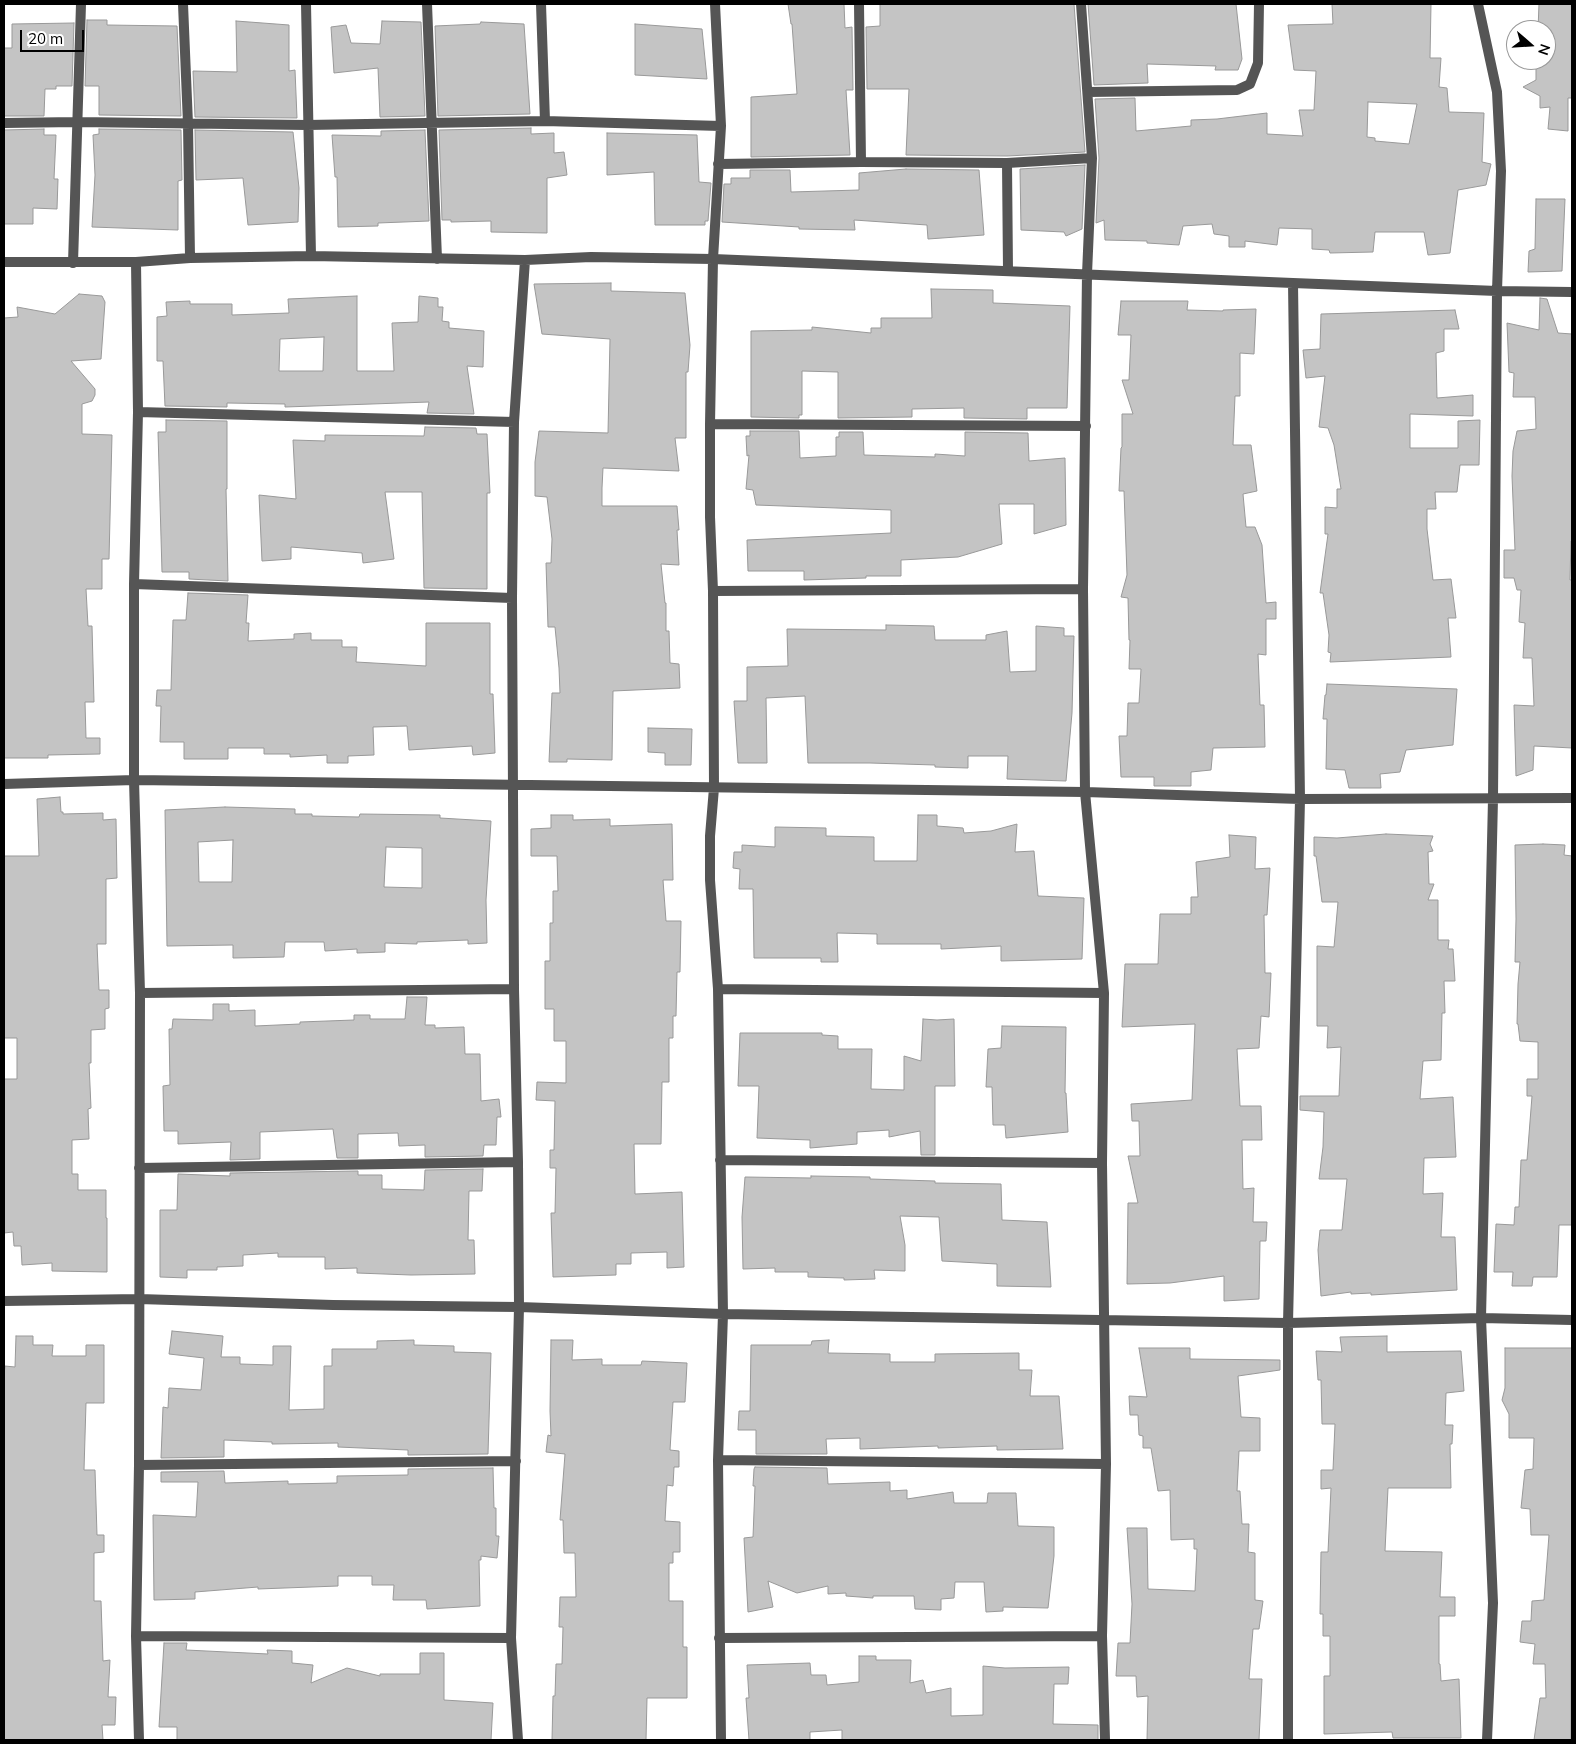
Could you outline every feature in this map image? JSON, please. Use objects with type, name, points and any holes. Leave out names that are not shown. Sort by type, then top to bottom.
[{"type":"street","points":[[72,263],[80,4]]},
{"type":"street","points":[[183,4],[188,124],[190,258]]},
{"type":"street","points":[[306,4],[311,256]]},
{"type":"street","points":[[427,4],[437,259]]},
{"type":"street","points":[[541,4],[545,121]]},
{"type":"street","points":[[715,4],[721,126],[713,259],[710,424],[714,788],[710,836],[710,880],[718,988],[723,1314],[718,1460],[721,1740]]},
{"type":"street","points":[[859,4],[861,162]]},
{"type":"street","points":[[1081,4],[1092,158],[1087,274],[1083,589],[1085,792],[1104,994],[1102,1163],[1106,1464],[1102,1636],[1105,1740]]},
{"type":"street","points":[[1088,92],[1236,90],[1250,84],[1258,63],[1259,4]]},
{"type":"street","points":[[1478,4],[1496,92],[1501,171],[1497,291],[1493,799],[1481,1318],[1493,1604],[1487,1740]]},
{"type":"street","points":[[4,123],[307,125],[545,121],[721,126]]},
{"type":"street","points":[[718,164],[861,162],[1007,163],[1092,158]]},
{"type":"street","points":[[1007,163],[1008,271]]},
{"type":"street","points":[[4,262],[136,262],[190,258],[311,256],[525,260],[591,257],[713,259],[1497,291],[1572,292]]},
{"type":"street","points":[[518,1740],[511,1638],[519,1307],[514,989],[512,598],[514,422],[525,260]]},
{"type":"street","points":[[136,262],[138,412],[134,584],[134,780],[140,993],[139,1465],[136,1636],[139,1740]]},
{"type":"street","points":[[1288,1740],[1288,1323],[1300,799],[1293,283]]},
{"type":"street","points":[[138,412],[514,422]]},
{"type":"street","points":[[710,424],[1086,426]]},
{"type":"street","points":[[134,584],[512,598]]},
{"type":"street","points":[[713,591],[1083,589]]},
{"type":"street","points":[[4,784],[134,780],[1085,792],[1300,799],[1572,798]]},
{"type":"street","points":[[718,988],[1104,994]]},
{"type":"street","points":[[140,993],[514,989]]},
{"type":"street","points":[[720,1160],[1102,1163]]},
{"type":"street","points":[[139,1168],[518,1162]]},
{"type":"street","points":[[4,1301],[139,1300],[519,1307],[723,1314],[1288,1323],[1481,1318],[1572,1320]]},
{"type":"street","points":[[718,1460],[1106,1464]]},
{"type":"street","points":[[139,1465],[516,1461]]},
{"type":"street","points":[[136,1636],[511,1638]]},
{"type":"street","points":[[719,1638],[1102,1636]]},
{"type":"building","points":[[788,4],[844,4],[845,28],[852,27],[853,90],[846,90],[850,155],[751,157],[751,97],[797,94],[792,24]]},
{"type":"building","points":[[880,4],[1074,4],[1085,152],[1007,156],[906,155],[909,89],[867,89],[866,27],[880,26]]},
{"type":"building","points":[[1088,4],[1236,4],[1242,59],[1238,70],[1215,70],[1216,66],[1147,64],[1148,83],[1094,85]]},
{"type":"building","points":[[1332,4],[1431,4],[1430,58],[1441,58],[1439,87],[1447,88],[1449,112],[1484,113],[1482,162],[1491,164],[1486,185],[1458,190],[1450,253],[1428,255],[1424,232],[1375,232],[1373,252],[1330,253],[1329,250],[1312,249],[1312,229],[1279,228],[1277,245],[1245,241],[1245,247],[1229,247],[1229,236],[1214,234],[1212,224],[1183,226],[1179,245],[1147,243],[1147,241],[1105,240],[1104,220],[1096,223],[1099,158],[1095,99],[1135,98],[1136,131],[1191,126],[1191,120],[1267,113],[1267,134],[1303,136],[1299,110],[1314,110],[1316,71],[1294,70],[1288,25],[1333,24]],"holes":[[[1368,102],[1417,104],[1409,144],[1375,141],[1375,138],[1367,137]]]},
{"type":"building","points":[[1539,4],[1572,4],[1572,98],[1568,98],[1568,131],[1548,129],[1550,107],[1540,108],[1540,96],[1523,87],[1536,80],[1536,70],[1556,70],[1556,20],[1538,20]]},
{"type":"building","points":[[87,20],[107,20],[107,25],[177,26],[181,116],[99,115],[99,86],[85,86]]},
{"type":"building","points":[[236,21],[289,25],[289,71],[295,70],[297,118],[195,117],[193,71],[237,72]]},
{"type":"building","points":[[382,21],[421,22],[425,116],[380,117],[378,68],[334,73],[331,27],[346,25],[351,43],[380,44]]},
{"type":"building","points":[[481,22],[524,24],[530,114],[438,116],[435,26],[480,24]]},
{"type":"building","points":[[74,23],[72,86],[56,86],[56,89],[45,89],[44,116],[4,116],[4,48],[12,48],[12,24]]},
{"type":"building","points":[[635,24],[702,29],[707,79],[635,75]]},
{"type":"building","points":[[531,128],[531,134],[554,133],[554,153],[564,152],[567,175],[547,178],[547,233],[491,232],[491,221],[451,222],[451,220],[442,220],[439,130]]},
{"type":"building","points":[[44,129],[44,135],[56,135],[54,179],[58,179],[57,209],[33,208],[33,224],[4,224],[4,130]]},
{"type":"building","points":[[99,129],[181,130],[182,180],[178,181],[178,230],[92,227],[95,175],[93,135],[99,134]]},
{"type":"building","points":[[195,130],[293,132],[299,188],[298,222],[248,225],[243,178],[196,180]]},
{"type":"building","points":[[425,130],[429,221],[378,223],[378,226],[338,227],[337,177],[335,177],[332,135],[381,136],[381,131]]},
{"type":"building","points":[[607,133],[697,135],[699,182],[711,183],[708,221],[705,221],[705,225],[655,225],[654,172],[607,175]]},
{"type":"building","points":[[1085,165],[1082,229],[1066,236],[1064,232],[1021,230],[1020,169]]},
{"type":"building","points":[[906,169],[979,170],[984,235],[928,239],[927,225],[854,220],[855,230],[799,229],[799,227],[722,222],[724,184],[731,184],[731,178],[750,178],[750,170],[790,170],[791,192],[859,190],[859,173]]},
{"type":"building","points":[[1536,199],[1565,199],[1562,271],[1528,272],[1529,251],[1535,249]]},
{"type":"building","points":[[611,283],[611,291],[685,293],[690,345],[688,372],[686,372],[686,438],[675,438],[679,471],[603,468],[602,488],[602,506],[677,506],[679,565],[661,564],[666,603],[666,631],[669,631],[670,663],[679,664],[680,688],[613,691],[612,760],[567,759],[567,762],[549,762],[552,693],[560,693],[555,627],[548,627],[546,563],[551,563],[552,539],[547,497],[535,496],[535,462],[539,431],[608,433],[610,339],[542,334],[534,284]]},
{"type":"building","points":[[931,289],[993,290],[993,303],[1070,306],[1067,408],[1027,408],[1027,419],[964,418],[964,408],[912,409],[912,417],[838,418],[838,372],[802,371],[802,415],[799,415],[799,418],[751,417],[751,331],[812,330],[812,327],[871,333],[871,328],[881,328],[881,318],[932,318]]},
{"type":"building","points":[[79,294],[102,296],[105,302],[101,359],[71,361],[95,389],[92,401],[82,404],[82,434],[112,435],[109,559],[102,559],[102,589],[86,589],[88,626],[92,626],[94,702],[85,702],[86,738],[100,738],[100,754],[48,755],[48,758],[4,758],[4,318],[18,317],[17,307],[55,314]]},
{"type":"building","points":[[357,296],[357,371],[394,371],[392,323],[418,322],[419,296],[438,298],[438,307],[443,307],[442,321],[449,322],[449,328],[484,331],[483,367],[467,366],[474,414],[427,413],[429,402],[285,407],[285,404],[227,403],[227,407],[165,406],[163,361],[157,361],[157,317],[167,316],[166,302],[190,301],[190,304],[232,304],[232,315],[289,313],[288,299]],"holes":[[[324,337],[323,371],[279,371],[280,339]]]},
{"type":"building","points":[[1540,298],[1547,299],[1558,333],[1572,334],[1572,541],[1570,580],[1572,580],[1572,748],[1534,746],[1533,770],[1516,776],[1514,705],[1534,706],[1532,658],[1523,658],[1525,623],[1519,622],[1521,590],[1517,590],[1514,578],[1504,578],[1504,550],[1515,550],[1512,476],[1513,451],[1517,431],[1536,429],[1535,397],[1513,397],[1514,373],[1509,372],[1507,323],[1539,330]]},
{"type":"building","points":[[1121,301],[1188,301],[1187,310],[1223,311],[1256,309],[1254,354],[1240,353],[1240,396],[1235,396],[1233,445],[1251,445],[1257,491],[1243,494],[1246,527],[1255,527],[1262,545],[1266,603],[1276,602],[1276,619],[1266,619],[1266,655],[1258,654],[1260,705],[1264,705],[1265,747],[1213,748],[1211,770],[1191,772],[1191,786],[1154,786],[1154,777],[1121,777],[1119,736],[1127,736],[1128,703],[1139,703],[1141,669],[1129,669],[1128,598],[1121,597],[1127,575],[1124,491],[1119,491],[1122,414],[1133,414],[1122,380],[1129,380],[1131,335],[1118,335]]},
{"type":"building","points":[[1455,310],[1459,329],[1444,329],[1444,351],[1436,353],[1437,398],[1473,395],[1473,416],[1410,414],[1410,448],[1458,448],[1458,421],[1480,420],[1479,465],[1460,465],[1457,492],[1435,492],[1436,509],[1427,509],[1427,529],[1433,580],[1451,579],[1456,618],[1448,618],[1451,657],[1330,662],[1331,653],[1328,652],[1329,635],[1323,593],[1320,593],[1328,534],[1325,534],[1325,507],[1337,508],[1337,489],[1341,489],[1334,445],[1328,428],[1319,427],[1325,376],[1306,378],[1303,350],[1320,349],[1321,314]]},
{"type":"building","points":[[166,420],[227,421],[228,581],[189,579],[189,572],[162,572],[158,432],[166,432]]},
{"type":"building","points":[[425,427],[476,428],[477,434],[487,434],[490,493],[487,493],[487,589],[424,588],[422,492],[385,492],[394,559],[363,563],[362,553],[291,547],[291,559],[262,561],[259,495],[296,499],[293,440],[325,441],[325,435],[424,436]]},
{"type":"building","points":[[750,431],[799,431],[800,458],[836,456],[836,437],[839,437],[839,432],[863,432],[864,455],[935,457],[935,454],[965,456],[965,432],[1028,433],[1029,461],[1065,458],[1066,525],[1034,534],[1034,504],[999,504],[1002,544],[958,557],[901,560],[901,576],[804,580],[804,571],[748,571],[747,540],[891,533],[891,510],[756,505],[753,490],[746,489],[749,455],[747,456],[746,436],[750,436]]},
{"type":"building","points":[[188,593],[248,595],[246,623],[249,623],[248,641],[294,639],[294,634],[311,633],[311,640],[342,640],[342,647],[357,647],[356,662],[426,666],[426,623],[490,623],[490,694],[493,694],[495,753],[473,755],[472,746],[409,750],[407,726],[373,727],[374,755],[348,756],[348,763],[327,763],[327,755],[290,757],[290,754],[264,754],[264,748],[228,748],[228,759],[184,759],[184,742],[160,742],[161,706],[156,706],[157,690],[171,690],[173,620],[186,620]]},
{"type":"building","points":[[886,625],[934,626],[935,640],[986,640],[986,635],[1007,631],[1010,672],[1036,671],[1036,626],[1064,628],[1064,636],[1074,636],[1072,713],[1066,781],[1007,779],[1008,756],[968,756],[968,768],[935,767],[935,765],[808,763],[805,696],[766,698],[767,763],[738,763],[734,701],[747,701],[747,667],[788,666],[787,629],[886,630]]},
{"type":"building","points":[[1327,684],[1457,689],[1453,745],[1406,750],[1400,772],[1380,774],[1381,788],[1349,788],[1345,770],[1326,769],[1327,719],[1323,719]]},
{"type":"building","points":[[648,728],[692,729],[691,765],[665,765],[665,753],[648,752]]},
{"type":"building","points":[[60,797],[61,812],[63,814],[103,813],[103,820],[116,819],[117,878],[106,879],[106,944],[97,944],[99,990],[109,990],[109,1008],[105,1009],[105,1029],[91,1030],[91,1063],[89,1063],[91,1108],[88,1109],[89,1139],[72,1140],[72,1174],[78,1174],[78,1190],[106,1190],[107,1272],[52,1271],[52,1263],[22,1265],[21,1246],[14,1246],[13,1232],[4,1233],[4,1079],[17,1079],[17,1038],[4,1038],[4,856],[39,856],[37,799]]},
{"type":"building","points":[[225,807],[295,809],[295,814],[312,814],[312,816],[359,817],[360,814],[440,815],[440,818],[491,821],[486,900],[487,943],[468,944],[468,940],[417,942],[417,944],[385,943],[385,952],[357,953],[357,949],[325,951],[324,942],[285,942],[284,957],[233,958],[233,945],[167,946],[165,810]],"holes":[[[233,840],[232,882],[199,882],[198,842]],[[386,847],[422,848],[422,888],[384,887]]]},
{"type":"building","points":[[551,815],[573,815],[573,820],[610,819],[610,826],[672,824],[673,880],[663,880],[666,921],[681,921],[680,972],[677,972],[676,1016],[673,1016],[673,1038],[669,1038],[669,1082],[662,1082],[661,1144],[634,1144],[635,1194],[682,1192],[684,1267],[667,1268],[667,1252],[631,1253],[631,1264],[616,1264],[616,1275],[553,1277],[551,1213],[555,1213],[556,1168],[550,1168],[550,1150],[554,1150],[555,1101],[536,1100],[537,1082],[566,1083],[566,1041],[554,1041],[554,1009],[545,1009],[545,961],[550,961],[550,923],[553,923],[553,891],[558,891],[557,856],[531,856],[531,829],[551,828]]},
{"type":"building","points":[[918,815],[937,815],[937,826],[963,828],[964,833],[991,831],[1017,824],[1015,852],[1034,851],[1038,896],[1084,898],[1082,959],[1001,961],[1001,946],[941,949],[941,944],[877,944],[877,934],[837,933],[838,962],[821,962],[821,958],[754,958],[753,889],[739,889],[740,869],[733,868],[734,852],[742,852],[742,845],[775,847],[775,827],[826,828],[826,836],[874,837],[874,861],[917,861]]},
{"type":"building","points":[[1386,834],[1433,836],[1430,844],[1433,851],[1428,852],[1429,884],[1434,884],[1428,900],[1438,900],[1438,940],[1449,940],[1448,949],[1453,949],[1455,981],[1444,981],[1445,1013],[1442,1013],[1441,1060],[1423,1061],[1420,1099],[1453,1097],[1456,1157],[1424,1158],[1423,1194],[1443,1193],[1441,1237],[1455,1237],[1457,1290],[1371,1295],[1371,1293],[1351,1294],[1351,1292],[1321,1296],[1318,1250],[1320,1230],[1342,1230],[1347,1179],[1319,1179],[1323,1147],[1324,1112],[1300,1110],[1300,1096],[1339,1096],[1341,1047],[1327,1048],[1328,1026],[1317,1026],[1317,946],[1334,947],[1338,902],[1322,902],[1316,856],[1314,856],[1314,837],[1337,838]]},
{"type":"building","points":[[1229,835],[1256,837],[1255,869],[1270,868],[1267,915],[1264,915],[1265,973],[1271,973],[1269,1017],[1261,1016],[1259,1048],[1237,1049],[1240,1106],[1261,1106],[1262,1140],[1242,1140],[1243,1189],[1254,1188],[1253,1222],[1267,1222],[1266,1241],[1260,1241],[1259,1299],[1224,1301],[1224,1276],[1170,1283],[1127,1284],[1128,1203],[1138,1203],[1128,1156],[1140,1156],[1139,1121],[1132,1121],[1131,1104],[1192,1100],[1195,1024],[1122,1027],[1125,964],[1158,964],[1160,914],[1191,914],[1191,897],[1198,897],[1196,862],[1230,857]]},
{"type":"building","points":[[1515,845],[1565,845],[1564,855],[1572,856],[1572,1225],[1559,1225],[1557,1277],[1533,1277],[1532,1286],[1512,1286],[1513,1272],[1494,1272],[1496,1224],[1514,1225],[1515,1207],[1519,1207],[1521,1160],[1527,1160],[1532,1096],[1527,1096],[1527,1079],[1538,1079],[1538,1042],[1520,1041],[1517,1024],[1520,962],[1515,962]]},
{"type":"building","points":[[407,997],[427,997],[425,1025],[435,1025],[435,1028],[464,1027],[465,1054],[480,1054],[481,1101],[499,1099],[501,1117],[497,1117],[496,1145],[484,1145],[483,1156],[425,1157],[425,1145],[399,1146],[398,1133],[358,1134],[358,1158],[337,1158],[333,1129],[260,1132],[260,1159],[230,1160],[231,1142],[178,1144],[178,1131],[164,1131],[163,1086],[170,1085],[169,1029],[172,1029],[173,1019],[213,1020],[213,1004],[229,1004],[229,1011],[255,1010],[255,1026],[354,1020],[354,1015],[370,1015],[370,1019],[405,1019]]},
{"type":"building","points":[[923,1019],[954,1019],[955,1086],[935,1086],[935,1155],[921,1155],[920,1131],[889,1137],[889,1130],[857,1132],[857,1144],[810,1148],[810,1140],[757,1138],[759,1086],[738,1086],[740,1033],[822,1033],[822,1035],[838,1036],[838,1049],[872,1049],[871,1089],[904,1090],[904,1056],[921,1061]]},
{"type":"building","points":[[1002,1026],[1066,1027],[1065,1093],[1068,1132],[1006,1138],[1005,1125],[993,1125],[992,1087],[986,1087],[988,1049],[1001,1048]]},
{"type":"building","points":[[483,1169],[482,1191],[469,1191],[468,1240],[474,1240],[475,1274],[411,1275],[357,1273],[357,1268],[325,1269],[325,1257],[278,1257],[278,1253],[243,1255],[243,1266],[217,1267],[217,1270],[187,1270],[187,1278],[160,1277],[160,1210],[177,1210],[178,1174],[230,1176],[230,1173],[358,1171],[358,1175],[382,1175],[382,1189],[424,1190],[425,1170]]},
{"type":"building","points":[[811,1176],[870,1177],[870,1179],[935,1181],[935,1183],[1001,1184],[1002,1220],[1047,1222],[1051,1287],[997,1286],[997,1264],[942,1261],[939,1217],[900,1216],[905,1245],[905,1271],[874,1270],[875,1279],[844,1280],[844,1278],[808,1277],[808,1272],[775,1272],[775,1268],[743,1269],[742,1217],[745,1177],[811,1178]]},
{"type":"building","points":[[172,1331],[223,1336],[221,1357],[240,1357],[240,1364],[273,1365],[273,1346],[291,1346],[289,1410],[324,1409],[324,1366],[332,1366],[332,1349],[377,1349],[377,1341],[414,1340],[414,1345],[454,1346],[454,1352],[491,1353],[488,1454],[408,1455],[408,1450],[338,1447],[338,1443],[272,1444],[272,1442],[224,1440],[224,1457],[161,1458],[163,1407],[168,1408],[169,1388],[201,1390],[204,1358],[169,1354]]},
{"type":"building","points":[[16,1336],[33,1336],[33,1345],[53,1345],[52,1356],[86,1356],[86,1345],[104,1345],[104,1403],[86,1403],[84,1470],[95,1470],[97,1535],[104,1535],[104,1552],[94,1553],[94,1601],[101,1601],[103,1661],[110,1660],[108,1697],[116,1697],[115,1725],[102,1725],[103,1740],[4,1740],[4,1374],[5,1366],[15,1367]]},
{"type":"building","points":[[1387,1336],[1387,1352],[1461,1351],[1464,1391],[1446,1393],[1445,1425],[1453,1425],[1452,1444],[1450,1444],[1451,1488],[1388,1488],[1385,1551],[1442,1552],[1440,1597],[1455,1597],[1455,1616],[1439,1616],[1439,1664],[1441,1681],[1459,1679],[1461,1738],[1393,1738],[1392,1732],[1324,1734],[1324,1676],[1330,1676],[1330,1636],[1323,1636],[1323,1614],[1320,1614],[1321,1552],[1328,1552],[1331,1488],[1321,1489],[1321,1470],[1333,1470],[1335,1424],[1322,1424],[1321,1380],[1318,1380],[1316,1351],[1342,1352],[1340,1337]]},
{"type":"building","points":[[551,1340],[573,1340],[572,1360],[602,1359],[602,1365],[641,1365],[642,1361],[687,1363],[685,1402],[673,1402],[670,1450],[679,1451],[679,1467],[674,1467],[673,1486],[667,1485],[665,1521],[680,1522],[680,1552],[673,1552],[673,1563],[669,1563],[669,1601],[683,1601],[683,1647],[687,1647],[687,1698],[647,1698],[646,1740],[552,1740],[556,1664],[562,1664],[563,1627],[559,1627],[560,1597],[576,1597],[575,1553],[564,1553],[563,1520],[560,1520],[565,1454],[546,1452],[548,1435],[551,1436]]},
{"type":"building","points":[[829,1340],[828,1353],[890,1354],[890,1362],[935,1362],[935,1354],[1019,1353],[1019,1370],[1032,1370],[1030,1396],[1059,1396],[1063,1449],[997,1450],[997,1446],[938,1448],[938,1446],[860,1449],[860,1438],[826,1439],[827,1454],[756,1454],[756,1430],[738,1430],[739,1411],[750,1411],[751,1345],[811,1345],[812,1341]]},
{"type":"building","points":[[1139,1348],[1190,1348],[1190,1359],[1280,1360],[1280,1370],[1238,1376],[1241,1417],[1260,1418],[1260,1451],[1239,1451],[1237,1491],[1240,1491],[1242,1524],[1249,1524],[1248,1552],[1255,1553],[1255,1600],[1263,1601],[1259,1629],[1253,1629],[1249,1679],[1262,1679],[1259,1740],[1147,1740],[1148,1696],[1137,1697],[1136,1676],[1116,1676],[1118,1643],[1130,1643],[1132,1604],[1127,1528],[1147,1528],[1148,1589],[1195,1591],[1197,1549],[1194,1549],[1194,1539],[1171,1540],[1170,1490],[1158,1491],[1151,1448],[1143,1448],[1143,1436],[1139,1435],[1138,1415],[1130,1415],[1129,1396],[1147,1397]]},
{"type":"building","points":[[1505,1348],[1572,1348],[1571,1740],[1534,1740],[1540,1698],[1546,1698],[1545,1664],[1533,1664],[1535,1644],[1520,1642],[1522,1621],[1531,1621],[1532,1601],[1544,1600],[1549,1535],[1531,1535],[1530,1509],[1521,1508],[1525,1470],[1533,1469],[1534,1438],[1509,1438],[1509,1414],[1502,1400],[1505,1388]]},
{"type":"building","points":[[755,1467],[827,1468],[828,1484],[890,1482],[890,1491],[907,1490],[907,1499],[953,1492],[954,1503],[987,1503],[988,1493],[1016,1493],[1018,1526],[1054,1527],[1054,1556],[1048,1608],[1003,1607],[1003,1611],[986,1612],[984,1582],[955,1582],[954,1598],[941,1599],[941,1610],[915,1609],[914,1596],[873,1596],[873,1598],[846,1596],[846,1593],[828,1594],[828,1586],[797,1593],[768,1581],[773,1607],[748,1612],[744,1538],[753,1537]]},
{"type":"building","points":[[493,1468],[496,1536],[499,1536],[497,1558],[481,1556],[481,1560],[479,1560],[480,1606],[427,1609],[426,1600],[393,1600],[394,1585],[372,1585],[372,1576],[338,1576],[338,1586],[258,1589],[258,1587],[195,1592],[195,1599],[154,1600],[153,1515],[196,1517],[198,1482],[161,1482],[161,1472],[224,1471],[225,1483],[288,1481],[288,1484],[337,1483],[337,1476],[408,1475],[408,1469]]},
{"type":"building","points":[[164,1643],[187,1643],[186,1650],[268,1654],[267,1650],[292,1651],[292,1663],[313,1665],[311,1683],[347,1668],[380,1676],[380,1674],[420,1674],[420,1653],[444,1653],[444,1700],[493,1703],[491,1740],[177,1740],[177,1727],[159,1727]]},
{"type":"building","points":[[859,1656],[876,1656],[876,1660],[911,1660],[910,1683],[923,1680],[926,1693],[951,1688],[951,1716],[983,1715],[983,1666],[1005,1668],[1069,1667],[1068,1684],[1054,1684],[1053,1724],[1098,1725],[1098,1740],[842,1740],[842,1730],[810,1732],[810,1740],[749,1740],[746,1698],[749,1698],[747,1665],[810,1663],[811,1675],[826,1675],[827,1685],[859,1682]]}]
